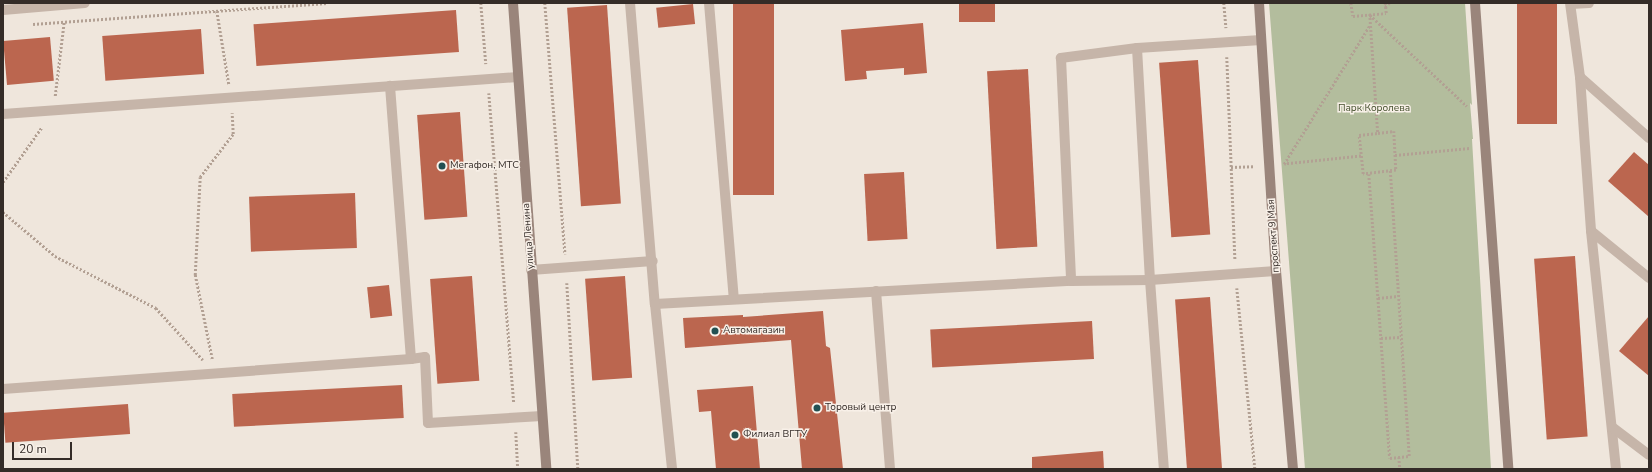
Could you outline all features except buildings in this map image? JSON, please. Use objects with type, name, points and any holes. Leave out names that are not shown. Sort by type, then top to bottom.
[{"type":"street","points":[[3,10],[85,3]]},
{"type":"street","name":"улица Ленина","points":[[513,3],[546,469]]},
{"type":"street","points":[[630,3],[653,261],[655,304],[672,469]]},
{"type":"street","points":[[709,3],[734,299]]},
{"type":"street","name":"проспект 9 Мая","points":[[1259,3],[1276,271],[1293,469]]},
{"type":"street","points":[[1475,3],[1508,469]]},
{"type":"street","points":[[1589,3],[1570,4],[1580,78],[1592,231],[1616,469]]},
{"type":"street","points":[[1071,281],[1060,58],[1137,48],[1261,40]]},
{"type":"street","points":[[1137,48],[1150,280],[1164,469]]},
{"type":"street","points":[[3,114],[518,77]]},
{"type":"street","points":[[1580,78],[1649,138]]},
{"type":"street","points":[[390,86],[411,359]]},
{"type":"street","points":[[1592,231],[1649,278]]},
{"type":"street","points":[[531,270],[653,261]]},
{"type":"street","points":[[655,304],[1071,281],[1150,280],[1276,271]]},
{"type":"street","points":[[876,291],[890,469]]},
{"type":"street","points":[[3,389],[425,357],[428,423],[542,416]]},
{"type":"street","points":[[1612,427],[1649,455]]},
{"type":"path","points":[[26,25],[327,3]]},
{"type":"path","points":[[481,3],[518,469]]},
{"type":"path","points":[[545,3],[566,268],[578,469]]},
{"type":"path","points":[[1224,3],[1227,42],[1235,274],[1255,469]]},
{"type":"path","points":[[1352,3],[1353,16],[1386,13],[1385,3]]},
{"type":"path","points":[[1385,8],[1389,3]]},
{"type":"path","points":[[215,373],[196,274],[200,177],[233,134],[231,98],[217,11]]},
{"type":"path","points":[[1370,14],[1378,133]]},
{"type":"path","points":[[1370,14],[1484,121]]},
{"type":"path","points":[[1361,156],[1284,164],[1371,25]]},
{"type":"path","points":[[1394,131],[1396,170],[1363,174],[1359,135],[1378,133],[1394,131]]},
{"type":"path","points":[[1395,155],[1476,148]]},
{"type":"path","points":[[1369,174],[1390,458],[1409,456],[1390,171]]},
{"type":"path","points":[[3,212],[55,256],[156,308],[215,373]]},
{"type":"path","points":[[1378,298],[1398,296]]},
{"type":"path","points":[[1381,338],[1401,336]]},
{"type":"path","points":[[1399,457],[1400,469]]},
{"type":"green space","name":"Парк Королева","points":[[1269,3],[1465,3],[1472,105],[1470,103],[1491,469],[1305,469]]},
{"type":"place","name":"Мегафон, МТС","points":[[442,166]]},
{"type":"place","name":"Автомагазин","points":[[715,331]]},
{"type":"place","name":"Торовый центр","points":[[817,408]]},
{"type":"place","name":"Филиал ВГТУ","points":[[735,435]]}]
